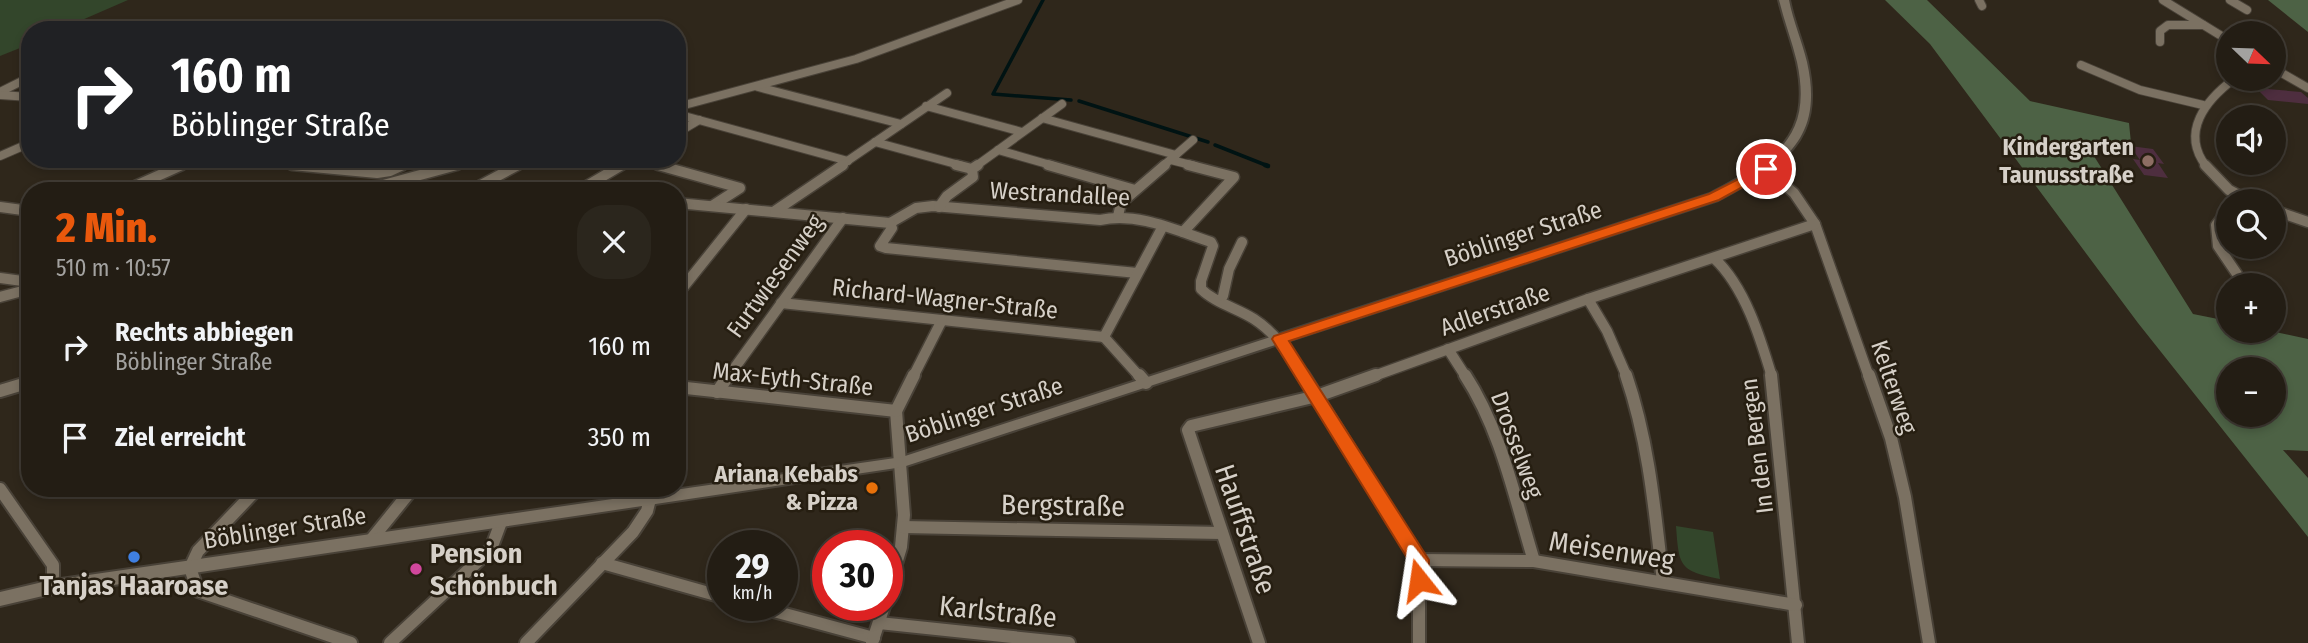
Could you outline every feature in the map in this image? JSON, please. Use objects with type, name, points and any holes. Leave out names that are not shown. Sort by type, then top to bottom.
[{"type":"main road","name":"Böblinger Straße","points":[[686,494],[903,461],[1714,197],[1766,169],[1796,141],[1809,102],[1803,65],[1784,0]]},
{"type":"main road","name":"Böblinger Straße","points":[[0,598],[47,588],[663,497]]},
{"type":"street","points":[[686,105],[776,82],[876,52],[1017,0]]},
{"type":"street","points":[[2163,0],[2216,33]]},
{"type":"street","points":[[2230,0],[2247,10]]},
{"type":"street","points":[[2160,42],[2160,31],[2168,25],[2203,25]]},
{"type":"street","points":[[2081,65],[2116,83],[2153,95],[2203,104]]},
{"type":"street","points":[[2286,75],[2308,88]]},
{"type":"street","points":[[0,93],[21,82]]},
{"type":"street","points":[[757,87],[901,124]]},
{"type":"street","points":[[2219,91],[2203,104],[2194,126],[2195,144],[2203,166],[2212,177],[2230,189]]},
{"type":"street","points":[[0,93],[21,96]]},
{"type":"street","points":[[775,212],[947,93]]},
{"type":"street","points":[[972,169],[1062,104]]},
{"type":"street","points":[[926,106],[1022,132]]},
{"type":"street","points":[[686,116],[848,161]]},
{"type":"street","points":[[1042,118],[1234,177],[1183,232]]},
{"type":"street","points":[[686,128],[699,120]]},
{"type":"street","points":[[1118,216],[1121,203],[1193,140]]},
{"type":"street","points":[[875,142],[972,169]]},
{"type":"street","points":[[0,156],[21,147]]},
{"type":"street","points":[[998,150],[1135,190]]},
{"type":"street","points":[[144,182],[175,168]]},
{"type":"street","points":[[326,168],[377,173],[396,168]]},
{"type":"street","points":[[386,182],[425,168]]},
{"type":"street","points":[[486,182],[512,168]]},
{"type":"street","points":[[593,182],[617,168]]},
{"type":"street","points":[[670,168],[740,188],[712,206]]},
{"type":"street","points":[[939,207],[947,196],[973,177],[972,169]]},
{"type":"street","name":"Kelterweg","points":[[1766,169],[1802,199],[1815,224],[1891,438],[1905,497],[1929,643]]},
{"type":"street","points":[[686,204],[890,223],[892,228],[880,246],[886,248],[1137,273]]},
{"type":"street","points":[[0,207],[21,210]]},
{"type":"street","name":"Westrandallee","points":[[890,223],[916,208],[939,207],[1100,220],[1118,216],[1133,217],[1205,238],[1213,246],[1201,281],[1202,289],[1208,296],[1254,319],[1280,339]]},
{"type":"street","points":[[686,284],[746,209]]},
{"type":"street","points":[[2286,214],[2308,222]]},
{"type":"street","name":"Furtwiesenweg","points":[[717,392],[843,218]]},
{"type":"street","name":"Adlerstraße","points":[[1188,430],[1197,424],[1317,396],[1588,299],[1815,224]]},
{"type":"street","points":[[1146,383],[1104,337],[1163,226]]},
{"type":"street","points":[[1223,296],[1229,269],[1241,242]]},
{"type":"street","name":"In den Bergen","points":[[1714,258],[1728,271],[1760,338],[1773,380],[1798,643]]},
{"type":"street","points":[[0,278],[21,281]]},
{"type":"street","points":[[0,297],[21,291]]},
{"type":"street","points":[[1588,299],[1605,323],[1629,381],[1643,426],[1663,582]]},
{"type":"street","name":"Richard-Wagner-Straße","points":[[782,303],[1104,337]]},
{"type":"street","points":[[896,411],[942,320]]},
{"type":"street","points":[[1280,339],[1419,560],[1419,643]]},
{"type":"street","name":"Drosselweg","points":[[1448,349],[1478,395],[1500,452],[1534,561]]},
{"type":"street","points":[[0,391],[21,385]]},
{"type":"street","name":"Max-Eyth-Straße","points":[[686,388],[896,411],[903,461],[903,530]]},
{"type":"street","name":"Hauffstraße","points":[[1188,430],[1259,643]]},
{"type":"street","points":[[0,489],[53,565],[53,576],[47,588]]},
{"type":"street","points":[[249,497],[198,551],[190,568],[198,591],[351,643]]},
{"type":"street","points":[[371,540],[406,497]]},
{"type":"street","points":[[526,643],[640,524],[650,499]]},
{"type":"street","points":[[390,643],[491,550],[501,522]]},
{"type":"street","name":"Bergstraße","points":[[903,527],[1222,533]]},
{"type":"street","name":"Meisenweg","points":[[1419,560],[1534,561],[1796,605]]},
{"type":"street","points":[[602,563],[707,593]]},
{"type":"street","points":[[798,618],[873,640],[879,623]]},
{"type":"street","name":"Karlstraße","points":[[879,623],[1069,643]]},
{"type":"green space","points":[[0,0],[128,0],[80,21],[21,21],[21,48],[0,56]]},
{"type":"green space","points":[[1885,0],[1927,0],[2030,101],[2129,123],[2131,143],[2087,145],[2193,314],[2216,319],[2216,343],[2286,343],[2286,334],[2308,339],[2308,451],[2283,450],[2308,478],[2308,537],[2221,427],[2286,427],[2286,357],[2216,357],[2216,421],[2138,323],[1930,44]]},
{"type":"green space","points":[[2268,0],[2308,0],[2308,32]]},
{"type":"green space","points":[[1676,526],[1713,532],[1720,579],[1696,573],[1684,564],[1678,550]]},
{"type":"building","points":[[2259,91],[2301,92],[2308,98],[2308,104],[2268,100]]},
{"type":"building","name":"Kindergarten Taunusstraße","points":[[2130,146],[2153,149],[2164,164],[2158,163],[2168,178],[2144,175],[2133,159],[2140,160]]},
{"type":"waterway","points":[[1043,0],[993,94],[1071,100]]},
{"type":"waterway","points":[[1079,101],[1208,142]]},
{"type":"waterway","points":[[1215,145],[1268,166],[1265,165]]},
{"type":"place","name":"Kindergarten Taunusstraße","points":[[2148,161]]},
{"type":"place","name":"Ariana Kebabs & Pizza","points":[[872,488]]},
{"type":"place","name":"Tanjas Haaroase","points":[[134,557]]},
{"type":"place","name":"Pension Schönbuch","points":[[416,569]]},
{"type":"route","points":[[1419,580],[1419,560],[1280,339],[1714,197],[1766,169]]}]
